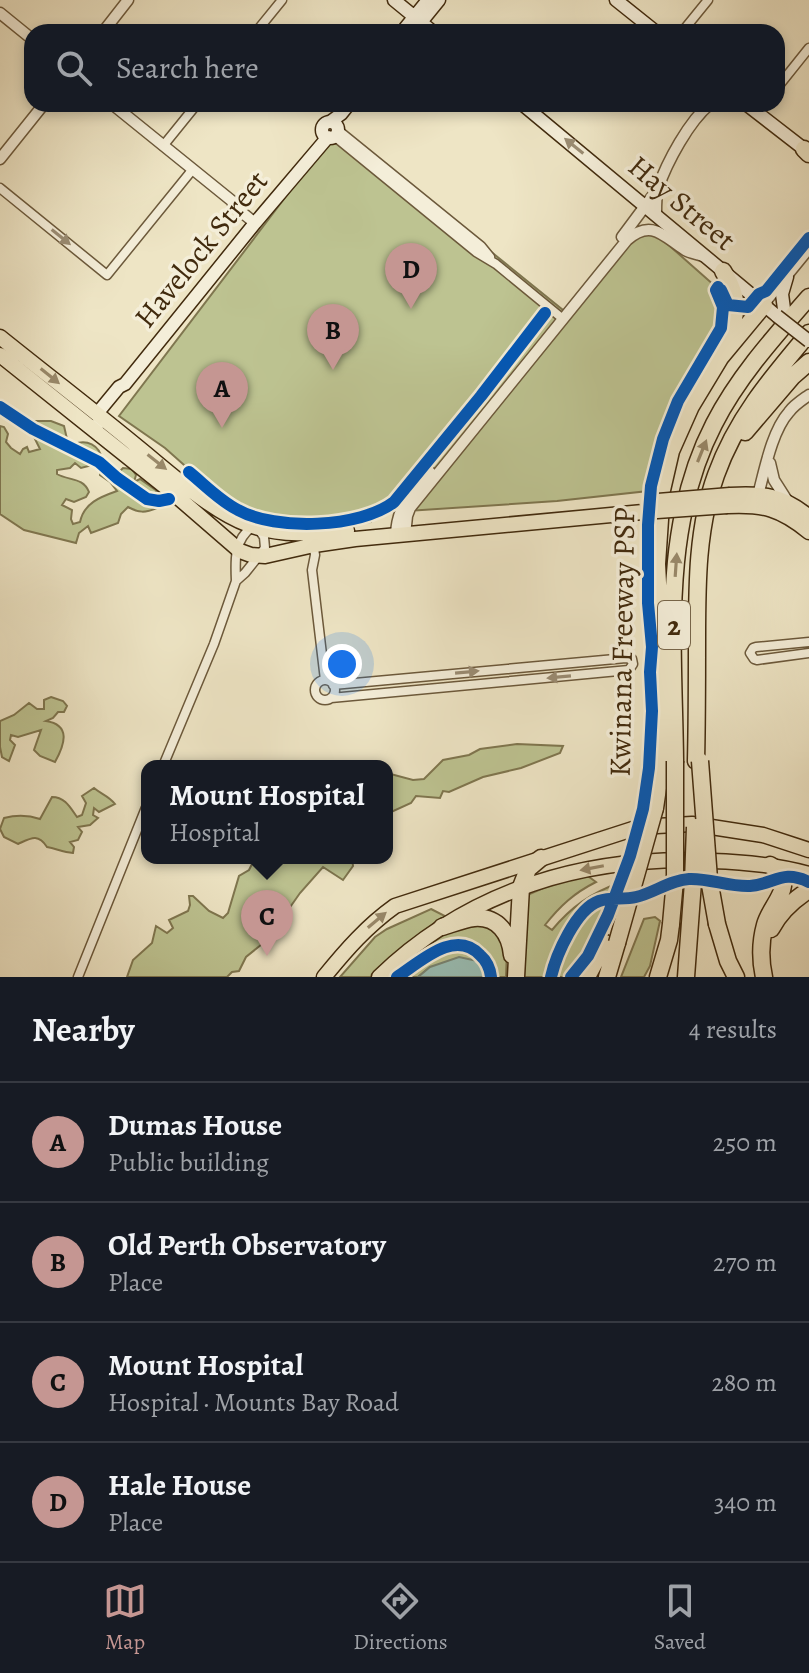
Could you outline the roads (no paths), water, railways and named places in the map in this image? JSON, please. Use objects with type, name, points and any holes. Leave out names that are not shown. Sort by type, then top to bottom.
[{"type":"highway","points":[[607,977],[611,943],[642,859],[668,761],[657,564],[662,490],[671,451],[720,358],[737,306],[723,271]]},
{"type":"highway","name":"2","points":[[658,977],[669,940],[675,880],[668,761],[675,727],[674,595],[680,523],[700,453],[725,404],[748,370],[809,297]]},
{"type":"highway","points":[[720,358],[775,310]]},
{"type":"highway","name":"2","points":[[698,761],[698,602],[702,529],[711,490],[723,458],[761,391],[809,333]]},
{"type":"highway","points":[[723,458],[792,377],[809,362]]},
{"type":"highway","points":[[686,977],[698,761]]},
{"type":"highway","points":[[698,761],[714,924],[736,977]]},
{"type":"highway","points":[[695,846],[721,960],[730,977]]},
{"type":"highway","points":[[515,977],[521,887],[528,869],[541,858]]},
{"type":"highway","points":[[770,865],[781,872],[784,879],[778,900]]},
{"type":"highway","points":[[764,977],[762,937],[770,910],[809,876]]},
{"type":"highway","points":[[772,977],[767,953],[770,932],[781,914],[809,890]]},
{"type":"highway","points":[[442,927],[476,918],[489,919],[497,924],[509,937],[515,977]]},
{"type":"highway","points":[[587,977],[611,943]]},
{"type":"main road","points":[[394,0],[416,24]]},
{"type":"main road","points":[[416,24],[428,0]]},
{"type":"main road","points":[[416,24],[439,0]]},
{"type":"main road","points":[[616,0],[646,24]]},
{"type":"main road","name":"Hay Street","points":[[532,112],[723,271],[775,310]]},
{"type":"main road","points":[[765,112],[807,151]]},
{"type":"main road","name":"Havelock Street","points":[[101,415],[124,391],[125,384],[335,125]]},
{"type":"main road","points":[[787,277],[775,310],[809,341]]},
{"type":"main road","points":[[0,337],[230,517],[313,540],[644,507],[757,500],[770,495],[788,502],[809,517]]},
{"type":"main road","points":[[0,355],[237,549],[260,556],[294,550],[313,540]]},
{"type":"main road","points":[[65,407],[84,416],[101,415]]},
{"type":"main road","points":[[101,415],[100,426],[120,451]]},
{"type":"main road","points":[[757,500],[809,532]]},
{"type":"main road","points":[[324,977],[350,945],[395,906],[639,827],[692,824],[763,835],[809,850]]},
{"type":"main road","points":[[379,977],[412,948],[465,912],[554,876],[621,862],[697,860],[770,865],[809,876]]},
{"type":"street","points":[[109,24],[128,0]]},
{"type":"street","points":[[262,24],[282,0]]},
{"type":"street","points":[[688,24],[708,0]]},
{"type":"street","points":[[0,13],[24,32]]},
{"type":"street","points":[[785,78],[809,48]]},
{"type":"street","points":[[0,159],[38,112]]},
{"type":"street","points":[[122,112],[232,201],[234,206],[257,220]]},
{"type":"street","points":[[163,146],[191,112]]},
{"type":"street","points":[[401,531],[399,514],[403,505],[651,210],[657,190],[688,129],[702,112]]},
{"type":"street","points":[[335,125],[481,246],[496,264],[560,317]]},
{"type":"street","points":[[0,188],[107,275],[193,169]]},
{"type":"street","points":[[560,317],[636,232],[656,231],[686,251],[705,256]]},
{"type":"street","points":[[787,277],[809,250]]},
{"type":"street","points":[[757,500],[776,434],[783,420],[809,395]]},
{"type":"street","points":[[770,453],[771,473],[788,502]]},
{"type":"street","points":[[166,760],[214,644],[236,581],[237,549],[241,536],[255,526],[265,541],[265,548],[236,581]]},
{"type":"street","points":[[313,540],[315,555],[312,570],[329,682],[335,691],[331,698]]},
{"type":"street","points":[[294,550],[303,555],[312,570]]},
{"type":"street","points":[[809,642],[756,647],[750,653],[757,660],[809,653]]},
{"type":"street","points":[[626,658],[633,662],[629,670],[323,700],[315,692],[317,683],[329,682],[626,658]]},
{"type":"street","points":[[496,670],[497,683]]},
{"type":"street","points":[[418,677],[419,690]]},
{"type":"street","points":[[78,977],[141,820]]},
{"type":"water","points":[[459,957],[482,962],[484,977],[418,977],[430,967]]},
{"type":"place","name":"Hale House","points":[[411,309]]},
{"type":"place","name":"Old Perth Observatory","points":[[333,370]]},
{"type":"place","name":"Dumas House","points":[[222,428]]},
{"type":"place","name":"Mount Hospital","points":[[267,956]]}]
